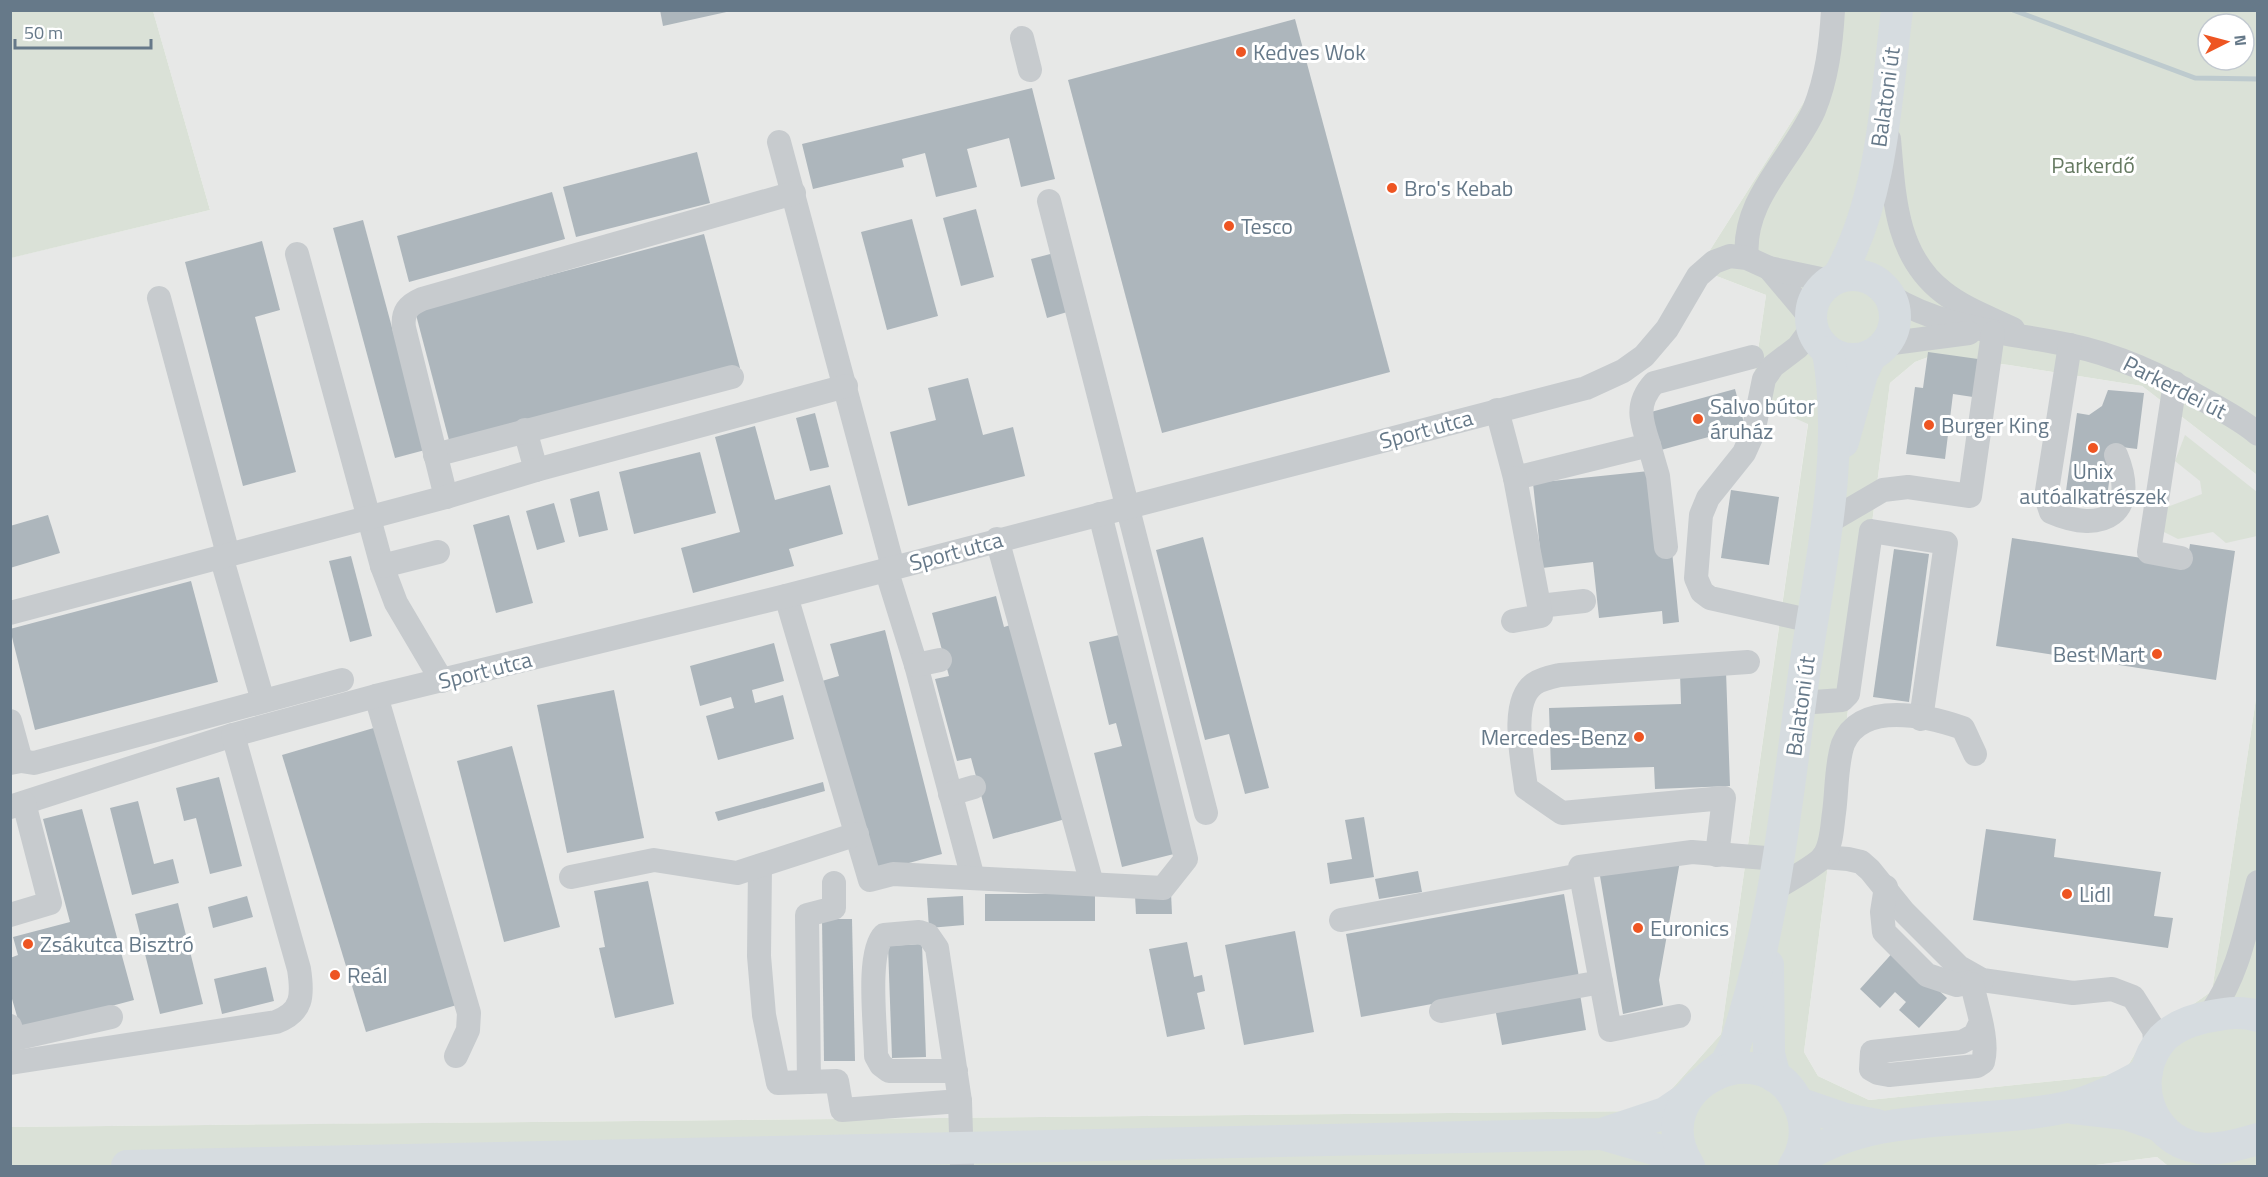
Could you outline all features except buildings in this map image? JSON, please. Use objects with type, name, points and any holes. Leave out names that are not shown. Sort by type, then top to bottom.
[{"type":"main road","name":"Balatoni út","points":[[1775,1077],[1769,1054],[1768,928],[1831,483],[1833,399],[1817,332],[1817,295],[1834,279],[1860,232],[1873,182],[1897,10]]},
{"type":"main road","name":"Balatoni út","points":[[1831,483],[1862,374],[1895,321],[1873,231],[1873,182]]},
{"type":"main road","points":[[1834,279],[1860,275],[1872,279],[1886,291]]},
{"type":"main road","points":[[1817,332],[1852,359],[1878,349]]},
{"type":"main road","name":"Balatoni út","points":[[1602,1134],[1665,1113],[1687,1098],[1726,1063],[1735,1045],[1768,928]]},
{"type":"main road","points":[[1796,1164],[1820,1146],[1884,1126],[1976,1120],[2069,1107],[2122,1086],[2151,1061],[2172,1031],[2208,1017],[2235,1012],[2258,1016]]},
{"type":"main road","points":[[2151,1061],[2144,1086],[2146,1102],[2179,1145]]},
{"type":"main road","points":[[1710,1076],[1742,1067],[1765,1072],[1788,1088],[1798,1103],[1805,1132],[1796,1164]]},
{"type":"main road","points":[[1687,1098],[1678,1129],[1681,1150],[1688,1167]]},
{"type":"main road","points":[[1798,1103],[1845,1119],[1884,1126]]},
{"type":"main road","points":[[2069,1107],[2126,1114],[2179,1145],[2239,1150]]},
{"type":"main road","points":[[127,1167],[962,1158],[1602,1134],[1668,1153],[1688,1167]]},
{"type":"street","points":[[1747,258],[1748,222],[1758,201],[1800,137],[1821,90],[1828,65],[1833,10]]},
{"type":"street","points":[[1022,38],[1030,70]]},
{"type":"street","points":[[1885,104],[1896,210],[1905,243],[1916,263],[1944,293],[2031,338]]},
{"type":"street","points":[[779,142],[846,386],[890,568],[972,878]]},
{"type":"street","points":[[446,497],[404,328],[403,319],[409,306],[422,299],[794,193]]},
{"type":"street","points":[[1049,201],[1206,813]]},
{"type":"street","points":[[297,254],[382,566],[396,603],[442,681]]},
{"type":"street","name":"Sport utca","points":[[17,805],[233,735],[376,696],[786,596],[997,539],[1586,388],[1623,371],[1644,356],[1660,338],[1698,276],[1714,262],[1730,256],[1747,258],[1769,268]]},
{"type":"street","points":[[1769,268],[1834,279]]},
{"type":"street","points":[[1769,268],[1817,332],[1773,366],[1764,379],[1749,443],[1708,498],[1701,515],[1696,578],[1702,592],[1710,598],[1812,621]]},
{"type":"street","name":"Parkerdei út","points":[[1886,291],[1912,310],[1988,332],[2070,345],[2120,358],[2175,383],[2228,413],[2258,434]]},
{"type":"street","points":[[159,298],[263,701]]},
{"type":"street","points":[[1826,524],[1883,490],[1908,486],[1970,496],[1988,332]]},
{"type":"street","name":"Parkerdei út","points":[[1878,349],[1988,332]]},
{"type":"street","points":[[2070,345],[2046,497],[2051,512],[2061,517],[2100,522],[2113,515],[2121,501],[2122,490],[2122,478],[2116,455]]},
{"type":"street","points":[[1666,547],[1658,476],[1640,414],[1648,390],[1654,383],[1752,357]]},
{"type":"street","points":[[435,455],[732,377]]},
{"type":"street","points":[[2175,383],[2149,552],[2181,558]]},
{"type":"street","points":[[10,613],[446,497],[536,470],[846,386]]},
{"type":"street","points":[[679,392],[690,429]]},
{"type":"street","points":[[1497,410],[1515,478],[1541,616],[1513,621]]},
{"type":"street","points":[[525,430],[536,470]]},
{"type":"street","points":[[1515,478],[1648,445]]},
{"type":"street","points":[[786,596],[870,880],[893,874],[1163,888],[1186,859],[1100,514]]},
{"type":"street","points":[[1800,703],[1842,700],[1848,694],[1871,531],[1946,543],[1921,719]]},
{"type":"street","points":[[997,539],[1092,884]]},
{"type":"street","points":[[382,566],[438,552]]},
{"type":"street","points":[[1539,606],[1584,601]]},
{"type":"street","points":[[916,666],[940,660]]},
{"type":"street","points":[[1717,855],[1724,798],[1562,813],[1526,788],[1519,718],[1527,690],[1541,680],[1560,675],[1748,662]]},
{"type":"street","points":[[10,721],[16,762],[34,763],[342,680]]},
{"type":"street","points":[[376,696],[469,1013],[468,1030],[456,1056]]},
{"type":"street","points":[[1773,890],[1823,857],[1831,834],[1843,746],[1851,730],[1866,719],[1884,715],[1921,719],[1963,728],[1976,754]]},
{"type":"street","points":[[10,1064],[276,1022],[289,1017],[296,1010],[300,998],[299,969],[233,735]]},
{"type":"street","points":[[950,794],[974,787]]},
{"type":"street","points":[[12,907],[50,903],[17,805]]},
{"type":"street","points":[[571,877],[654,860],[737,873],[857,834]]},
{"type":"street","points":[[1679,1016],[1610,1030],[1580,867],[1692,852],[1778,859]]},
{"type":"street","points":[[1823,857],[1861,862],[1886,887],[1882,912],[1884,932],[1927,975],[1957,985],[1977,982],[2073,993],[2112,989],[2133,997],[2147,1015],[2154,1030],[2151,1061]]},
{"type":"street","points":[[760,866],[759,956],[764,1015],[778,1083],[837,1081],[842,1110],[960,1101]]},
{"type":"street","points":[[1341,920],[1581,875]]},
{"type":"street","points":[[809,1082],[807,915],[834,908],[834,882]]},
{"type":"street","points":[[2208,1017],[2218,1003],[2238,960],[2258,882]]},
{"type":"street","points":[[956,1071],[889,1071],[881,1065],[876,1056],[874,964],[876,947],[884,935],[919,932],[928,935],[934,941],[956,1071],[960,1101],[962,1158]]},
{"type":"street","points":[[1441,1011],[1601,982]]},
{"type":"street","points":[[1977,982],[1980,1024]]},
{"type":"street","points":[[10,1026],[14,1039],[111,1017]]},
{"type":"shaded area","points":[[153,11],[1829,11],[1816,83],[1698,269],[1766,295],[1751,399],[1808,423],[1721,1034],[1652,1111],[11,1127],[10,258],[210,210]]},
{"type":"shaded area","points":[[1931,356],[2009,365],[2142,386],[2257,475],[2257,692],[2212,991],[2143,1040],[2123,1074],[1869,1100],[1818,1076],[1804,1052],[1890,383],[1915,362]]},
{"type":"shaded area","points":[[2157,1157],[2168,1166],[2088,1166]]},
{"type":"green space","points":[[10,11],[153,11],[210,210],[11,258]]},
{"type":"green space","name":"Parkerdő","points":[[1829,11],[2257,11],[2257,475],[2142,386],[2009,365],[1931,356],[1915,362],[1890,383],[1804,1052],[1818,1076],[1869,1100],[2123,1074],[2143,1040],[2212,991],[2257,692],[2257,1166],[2168,1166],[2157,1157],[2088,1166],[11,1166],[10,1127],[1652,1111],[1721,1034],[1808,424],[1751,399],[1766,295],[1698,269],[1816,83]]},
{"type":"green space","points":[[2185,435],[2257,492],[2257,536],[2226,543],[2213,532],[2178,539],[2162,531],[2167,507],[2202,494],[2200,481],[2175,461]]},
{"type":"waterway","points":[[2013,10],[2195,78],[2258,79]]},
{"type":"place","name":"Kedves Wok","points":[[1241,52]]},
{"type":"place","name":"Bro's Kebab","points":[[1392,188]]},
{"type":"place","name":"Tesco","points":[[1229,226]]},
{"type":"place","name":"Salvo bútor áruház","points":[[1698,419]]},
{"type":"place","name":"Burger King","points":[[1929,425]]},
{"type":"place","name":"Unix autóalkatrészek","points":[[2093,448]]},
{"type":"place","name":"Best Mart","points":[[2157,654]]},
{"type":"place","name":"Mercedes-Benz","points":[[1639,737]]},
{"type":"place","name":"Lidl","points":[[2067,894]]},
{"type":"place","name":"Euronics","points":[[1638,928]]},
{"type":"place","name":"Zsákutca Bisztró","points":[[28,944]]},
{"type":"place","name":"Reál","points":[[335,975]]}]
